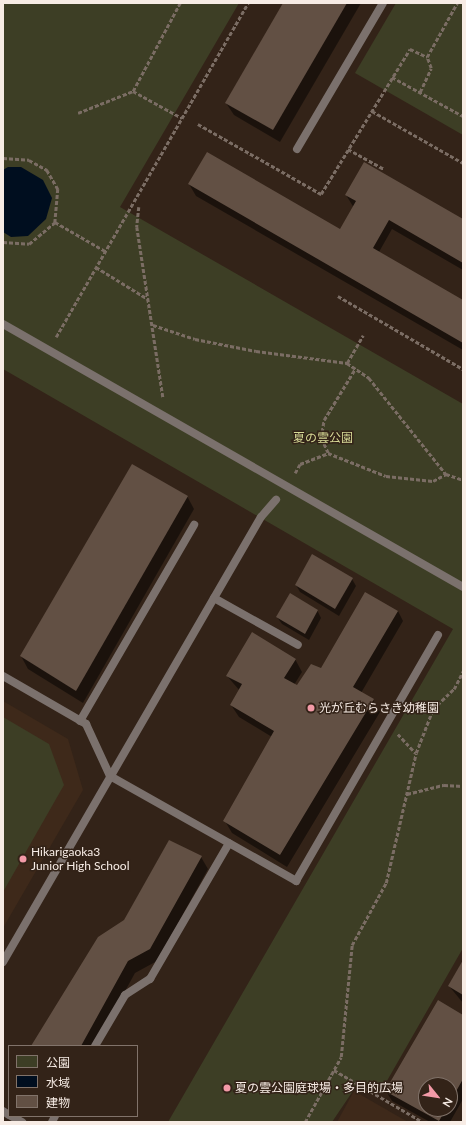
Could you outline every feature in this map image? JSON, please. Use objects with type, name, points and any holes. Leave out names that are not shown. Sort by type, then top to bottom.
[{"type":"street","points":[[297,149],[383,3]]},
{"type":"street","points":[[3,324],[463,587]]},
{"type":"street","points":[[3,962],[261,517],[276,500]]},
{"type":"street","points":[[80,721],[194,525]]},
{"type":"street","points":[[214,598],[298,645]]},
{"type":"street","points":[[3,676],[86,724],[110,776],[296,881],[438,635]]},
{"type":"street","points":[[96,1045],[124,994],[150,979],[229,844]]},
{"type":"street","points":[[12,1117],[22,1122]]},
{"type":"path","points":[[78,114],[133,91],[180,3]]},
{"type":"path","points":[[48,350],[248,3]]},
{"type":"path","points":[[420,92],[431,68],[427,57],[457,3]]},
{"type":"path","points":[[392,77],[463,116]]},
{"type":"path","points":[[133,91],[182,118]]},
{"type":"path","points":[[372,110],[463,163]]},
{"type":"path","points":[[348,149],[384,169]]},
{"type":"path","points":[[3,158],[28,160],[47,170],[58,189],[55,222],[29,244],[3,242]]},
{"type":"path","points":[[139,207],[138,227],[164,395],[163,416]]},
{"type":"path","points":[[55,222],[105,251]]},
{"type":"path","points":[[96,267],[148,299]]},
{"type":"path","points":[[338,296],[463,369]]},
{"type":"path","points":[[153,325],[249,350],[347,363],[369,378],[446,474],[463,480]]},
{"type":"path","points":[[347,363],[363,335]]},
{"type":"path","points":[[328,453],[321,438],[324,420],[355,369]]},
{"type":"path","points":[[288,488],[300,464],[328,453],[386,476],[433,482],[446,474]]},
{"type":"path","points":[[305,1122],[341,1057],[352,945],[386,883],[416,753],[433,710],[454,689],[463,671]]},
{"type":"path","points":[[397,733],[416,753]]},
{"type":"path","points":[[407,794],[444,785],[463,786]]},
{"type":"path","points":[[334,1070],[423,1122]]},
{"type":"shaded area","name":"Hikarigaoka3 Junior High School","points":[[3,701],[68,739],[83,790],[3,928]]},
{"type":"shaded area","points":[[354,1091],[408,1122],[337,1122]]},
{"type":"green space","name":"夏の雲公園","points":[[3,3],[239,3],[120,207],[463,404],[463,948],[380,1093],[359,1082],[332,1122],[168,1122],[453,629],[3,369]]},
{"type":"green space","points":[[396,3],[463,3],[463,135],[355,73]]},
{"type":"green space","points":[[3,717],[49,744],[64,785],[3,892]]},
{"type":"water","points":[[8,167],[21,167],[43,180],[52,198],[46,219],[28,236],[11,237],[3,232],[3,170]]},
{"type":"building","points":[[283,3],[347,3],[273,130],[225,103]]},
{"type":"building","points":[[207,152],[340,229],[356,201],[345,195],[364,162],[463,219],[463,263],[389,220],[373,248],[463,300],[463,343],[188,184]]},
{"type":"building","points":[[132,464],[188,496],[76,691],[20,656]]},
{"type":"building","points":[[312,554],[353,578],[335,609],[295,585]]},
{"type":"building","points":[[365,592],[398,611],[353,687],[374,699],[280,855],[223,821],[274,731],[230,705],[242,684],[226,676],[252,632],[296,659],[284,678],[297,685],[311,664],[321,668]]},
{"type":"building","points":[[290,593],[318,610],[305,634],[276,617]]},
{"type":"building","points":[[169,840],[202,856],[150,949],[128,961],[82,1045],[32,1045],[98,937],[124,920]]},
{"type":"building","points":[[463,960],[463,995],[448,986]]},
{"type":"building","points":[[438,1000],[463,1015],[463,1079],[458,1088],[458,1077],[418,1077],[418,1109],[385,1091]]},
{"type":"building","points":[[432,1117],[441,1117],[439,1121]]},
{"type":"place","name":"光が丘むらさき幼稚園","points":[[311,708]]},
{"type":"place","name":"Hikarigaoka3 Junior High School","points":[[23,859]]},
{"type":"place","name":"夏の雲公園庭球場・多目的広場","points":[[227,1088]]}]
